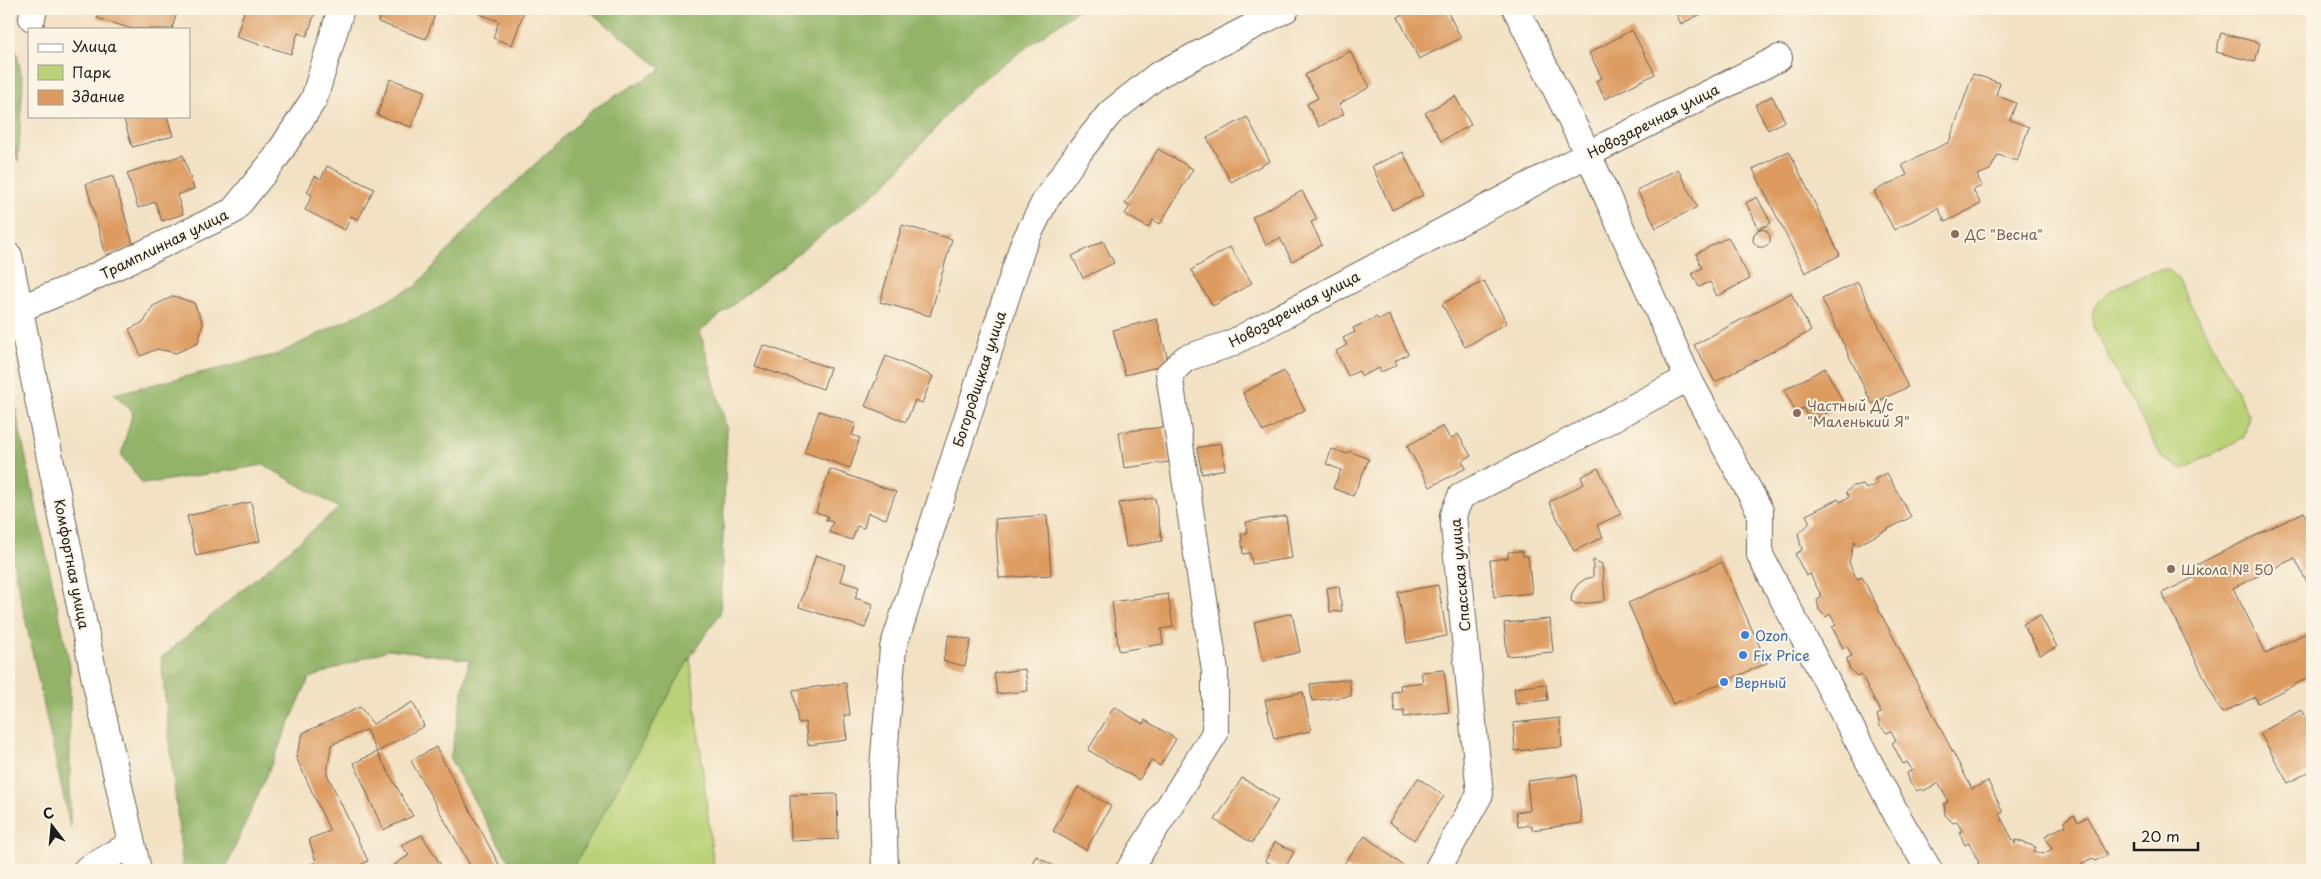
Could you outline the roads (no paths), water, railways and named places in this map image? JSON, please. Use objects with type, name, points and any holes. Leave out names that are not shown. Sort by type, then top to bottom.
[{"type":"street","name":"Трамплинная улица","points":[[19,309],[77,286],[233,211],[275,158],[314,99],[341,9]]},
{"type":"street","name":"Богородицкая улица","points":[[885,870],[882,779],[892,648],[1023,245],[1045,201],[1079,152],[1110,114],[1158,74],[1286,9]]},
{"type":"street","points":[[1516,9],[1588,154],[1688,378],[1760,511],[1760,554],[1849,719],[1898,817],[1929,870]]},
{"type":"street","name":"Новозаречная улица","points":[[1129,870],[1215,732],[1215,671],[1170,374],[1186,358],[1230,344],[1588,154],[1779,58]]},
{"type":"street","name":"Комфортная улица","points":[[9,256],[131,844],[138,870]]},
{"type":"street","name":"Спасская улица","points":[[1437,870],[1480,794],[1453,515],[1461,496],[1561,446],[1688,378]]},
{"type":"street","points":[[86,870],[131,844]]},
{"type":"place","name":"ДС \"Весна\"","points":[[1955,234]]},
{"type":"place","name":"Частный Д/с \"Маленький Я\"","points":[[1797,413]]},
{"type":"place","name":"Школа № 50","points":[[2171,569]]},
{"type":"place","name":"Ozon","points":[[1745,635]]},
{"type":"place","name":"Fix Price","points":[[1743,655]]},
{"type":"place","name":"Верный","points":[[1724,682]]}]
